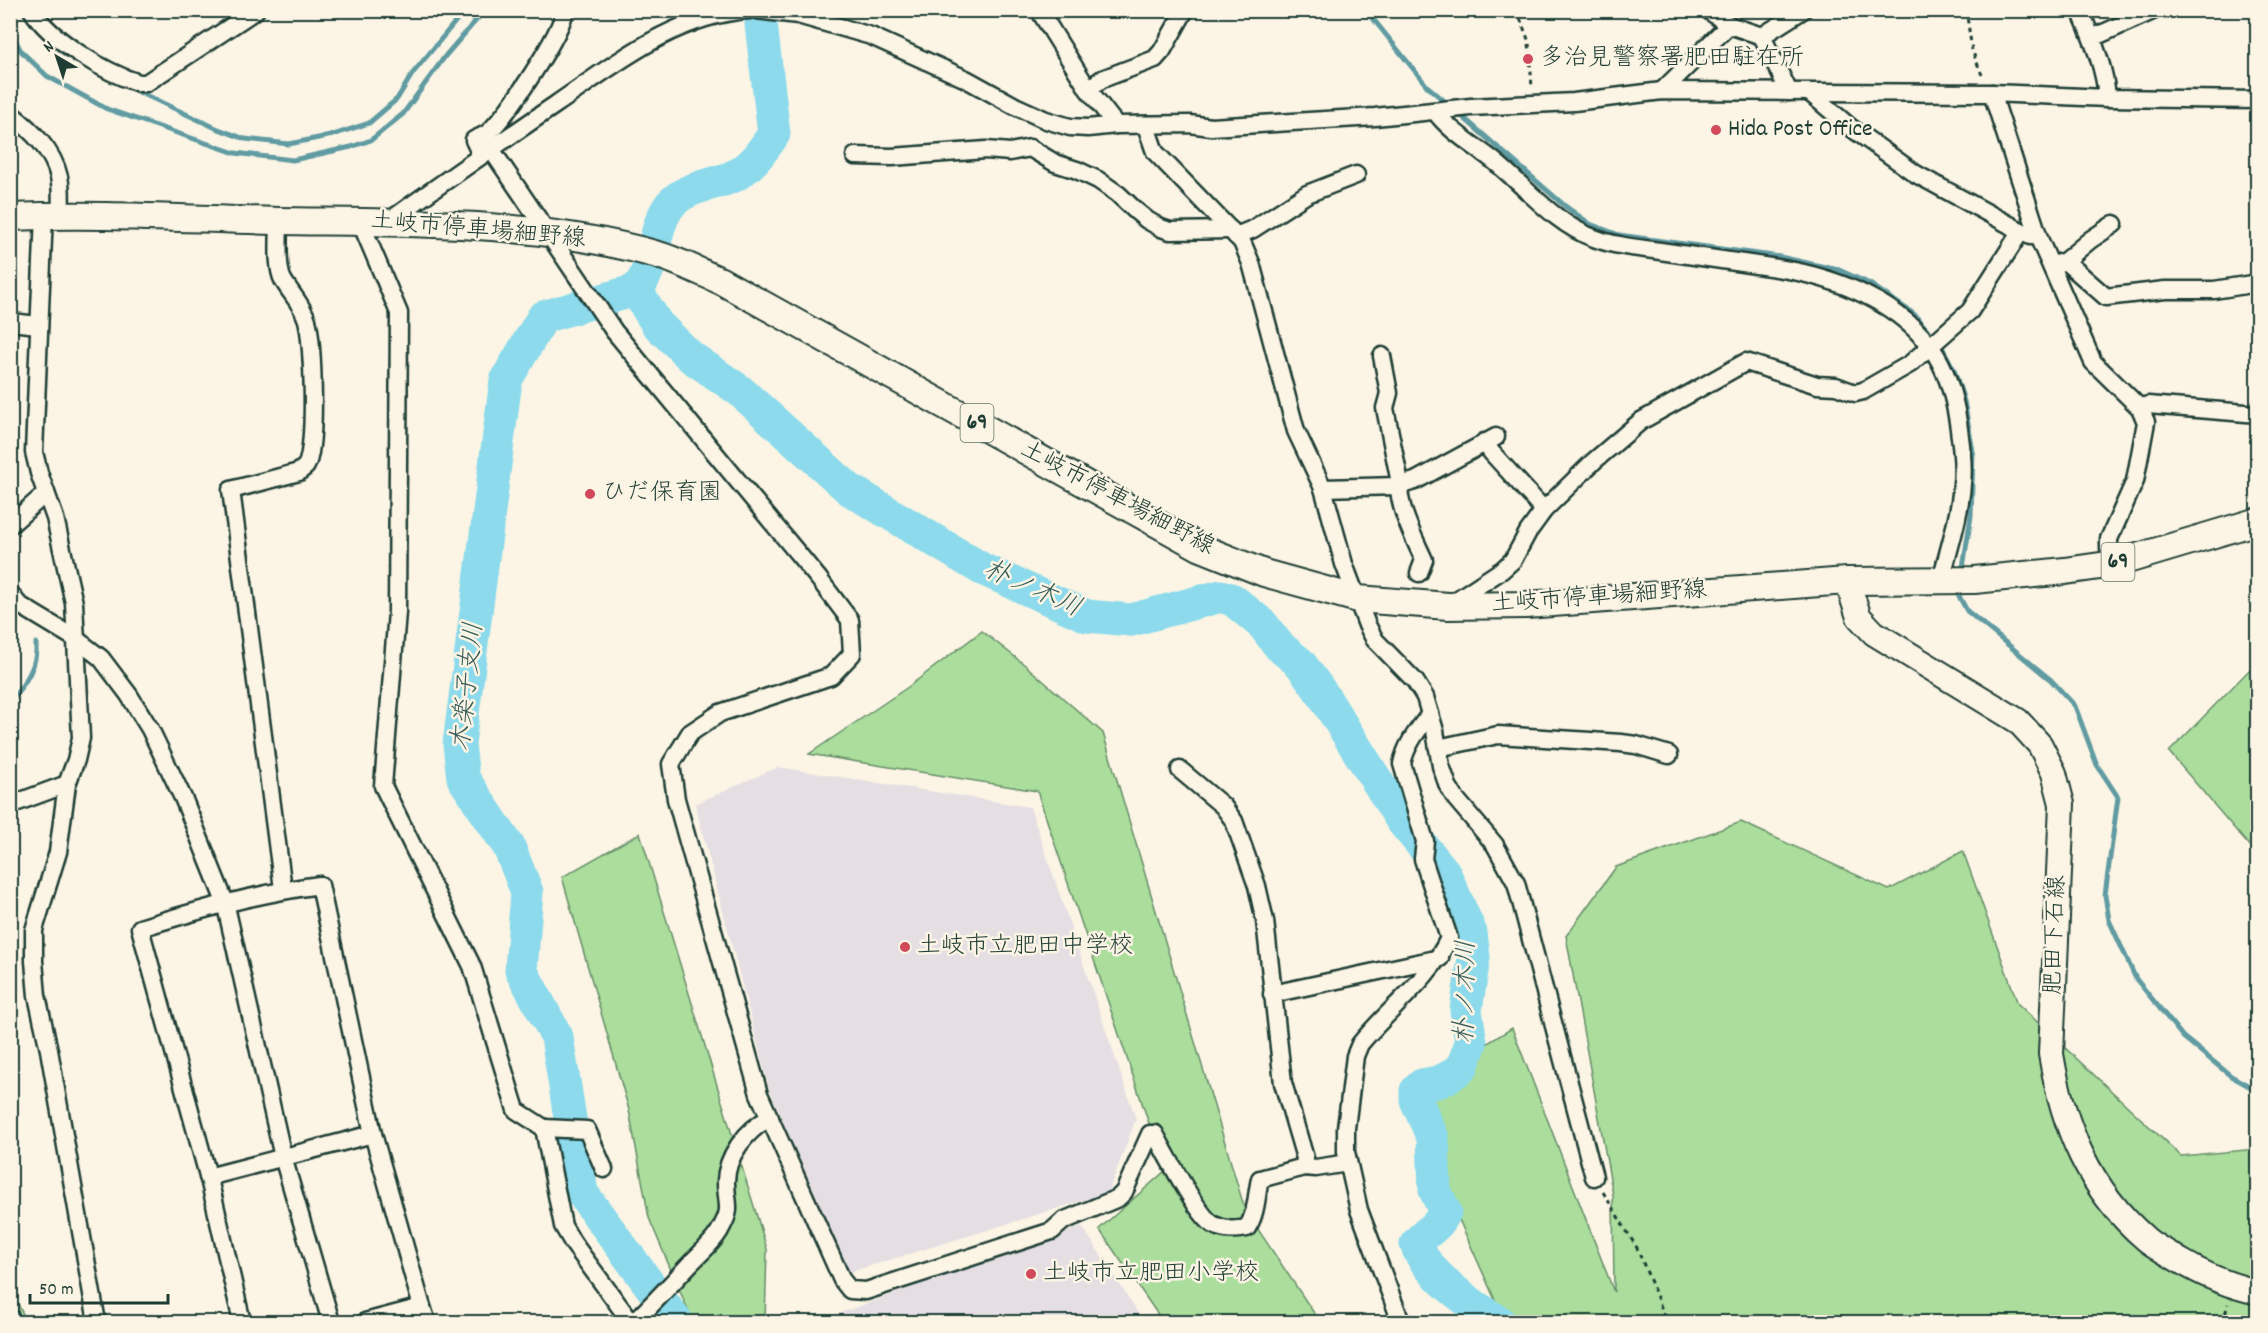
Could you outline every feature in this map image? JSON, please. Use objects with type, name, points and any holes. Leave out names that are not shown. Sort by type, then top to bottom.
[{"type":"main road","name":"土岐市停車場細野線","points":[[10,217],[52,215],[279,221],[389,221],[548,232],[604,242],[660,256],[721,281],[1199,547],[1264,573],[1358,599],[1453,606],[1526,605],[1847,581],[1974,580],[2114,564],[2258,521]]},
{"type":"main road","name":"肥田下石線","points":[[1847,581],[1859,617],[1874,633],[2018,721],[2040,745],[2054,773],[2062,804],[2051,1054],[2058,1094],[2069,1127],[2089,1172],[2116,1210],[2147,1240],[2190,1266],[2233,1287],[2258,1293]]},
{"type":"street","points":[[32,10],[49,30],[93,61],[139,83],[146,83],[256,10]]},
{"type":"street","points":[[565,10],[563,22],[555,37],[507,110],[489,132],[474,140],[486,152],[548,232],[614,331],[819,579],[850,620],[852,654],[831,676],[720,712],[690,733],[671,764],[679,810],[759,1094],[842,1280],[850,1290],[866,1291],[1052,1231],[1063,1221],[1118,1198],[1124,1192],[1150,1134],[1155,1134],[1212,1225],[1232,1231],[1247,1228],[1255,1214],[1260,1179],[1304,1167],[1316,1168],[1348,1163]]},
{"type":"street","points":[[389,221],[634,52],[682,26],[725,12],[750,10]]},
{"type":"street","points":[[756,10],[798,15],[871,36],[966,79],[1015,106],[1046,120],[1070,127],[1223,126],[1375,117],[1471,107],[1574,102],[1662,91],[1991,93],[2107,98],[2258,100]]},
{"type":"street","points":[[1039,10],[1088,89],[1116,125]]},
{"type":"street","points":[[1088,89],[1102,79],[1155,59],[1185,10]]},
{"type":"street","points":[[1708,10],[1729,25],[1762,36],[1789,92]]},
{"type":"street","points":[[1762,36],[1803,10]]},
{"type":"street","points":[[2080,10],[2092,38],[2106,85],[2107,98]]},
{"type":"street","points":[[2092,38],[2155,10]]},
{"type":"street","points":[[1662,91],[1729,25]]},
{"type":"street","points":[[1810,93],[1850,127],[1916,174],[2040,241]]},
{"type":"street","points":[[1991,93],[2040,241],[2058,263],[2106,297],[2165,290],[2214,290],[2258,284]]},
{"type":"street","points":[[1437,110],[1449,126],[1579,232],[1618,245],[1780,268],[1842,283],[1902,318],[1929,347],[1945,374],[1955,403],[1962,453],[1963,481],[1959,513],[1944,580]]},
{"type":"street","points":[[10,113],[41,142],[55,162],[60,178],[52,215],[39,325],[34,452],[63,547],[74,603],[81,738],[67,784],[58,852],[34,930],[34,961],[38,996],[98,1323]]},
{"type":"street","points":[[1146,126],[1155,152],[1242,242],[1251,263],[1296,431],[1323,488],[1344,564],[1367,625],[1375,640],[1415,681],[1425,697],[1441,766],[1452,792],[1495,844],[1516,883],[1594,1177]]},
{"type":"street","points":[[855,156],[892,157],[986,150],[1010,152],[1030,148],[1055,163],[1098,180],[1118,194],[1136,212],[1170,231],[1234,233],[1253,229],[1307,194],[1356,176]]},
{"type":"street","points":[[279,221],[278,248],[282,278],[299,302],[307,320],[314,378],[311,446],[306,465],[299,472],[231,490],[283,889]]},
{"type":"street","points":[[360,221],[399,313],[397,612],[383,786],[472,966],[516,1110],[544,1128],[587,1130],[604,1169]]},
{"type":"street","points":[[2058,263],[2114,224]]},
{"type":"street","points":[[1453,606],[1458,599],[1513,560],[1528,532],[1544,510],[1594,461],[1641,421],[1746,362],[1817,385],[1836,386],[1855,393],[1863,391],[1910,364],[1970,311],[2021,231]]},
{"type":"street","points":[[2058,263],[2093,362],[2140,408],[2146,422],[2135,481],[2109,539],[2114,564]]},
{"type":"street","points":[[10,322],[39,325]]},
{"type":"street","points":[[1382,356],[1389,393],[1385,408],[1399,478],[1398,486],[1406,520],[1424,560],[1419,573]]},
{"type":"street","points":[[2140,408],[2148,405],[2258,414]]},
{"type":"street","points":[[1323,488],[1398,486],[1414,481],[1490,439],[1492,453],[1544,510]]},
{"type":"street","points":[[10,525],[46,493]]},
{"type":"street","points":[[10,593],[18,604],[76,639],[101,658],[129,695],[150,729],[184,800],[225,902],[284,1157],[331,1323]]},
{"type":"street","points":[[1401,1323],[1359,1210],[1348,1163],[1346,1128],[1357,1050],[1368,1034],[1440,958],[1449,938],[1423,859],[1425,841],[1402,764],[1411,739],[1430,714]]},
{"type":"street","points":[[1438,748],[1498,735],[1629,744],[1669,755]]},
{"type":"street","points":[[1180,770],[1223,806],[1234,821],[1257,886],[1265,921],[1283,1083],[1305,1158],[1304,1167]]},
{"type":"street","points":[[10,805],[67,784]]},
{"type":"street","points":[[242,1323],[208,1177],[140,928],[225,902],[283,889],[320,885],[373,1134],[425,1315],[365,1323]]},
{"type":"street","points":[[1272,994],[1440,958]]},
{"type":"street","points":[[544,1128],[563,1226],[573,1244],[632,1323],[717,1235],[727,1216],[729,1205],[727,1172],[732,1158],[747,1134],[758,1124],[770,1118]]},
{"type":"street","points":[[208,1177],[373,1134]]},
{"type":"path","points":[[1517,10],[1529,42],[1533,104]]},
{"type":"path","points":[[1966,10],[1972,50],[1991,93]]},
{"type":"path","points":[[1594,1177],[1637,1248],[1667,1323]]},
{"type":"shaded area","name":"土岐市立肥田中学校","points":[[778,767],[1030,807],[1136,1119],[1108,1193],[847,1273],[769,1088],[695,804]]},
{"type":"shaded area","name":"土岐市立肥田小学校","points":[[1082,1226],[1144,1322],[815,1322]]},
{"type":"green space","points":[[982,631],[1103,733],[1245,1210],[1320,1322],[1163,1322],[1099,1229],[1165,1171],[1037,791],[809,754],[908,687]]},
{"type":"green space","points":[[2257,662],[2257,855],[2169,752]]},
{"type":"green space","points":[[1741,822],[1889,890],[1963,851],[2018,1004],[2181,1156],[2257,1149],[2257,1322],[1505,1322],[1403,1095],[1512,1028],[1614,1292],[1613,1195],[1566,936],[1616,867]]},
{"type":"green space","points":[[640,833],[767,1249],[765,1322],[693,1322],[649,1218],[629,1110],[562,877]]},
{"type":"green space","points":[[11,1290],[27,1322],[11,1322]]},
{"type":"waterway","points":[[126,86],[245,139],[289,144],[333,135],[369,123],[397,99],[413,73],[465,10]]},
{"type":"waterway","points":[[10,30],[21,51],[47,76],[107,109],[235,153],[293,160],[351,147],[371,140],[403,114],[446,55],[485,10]]},
{"type":"waterway","name":"朴ノ木川","points":[[763,10],[761,24],[774,134],[745,169],[732,177],[691,190],[670,205],[660,226],[648,271],[636,290],[657,324],[691,357],[739,390],[849,489],[982,569],[1087,616],[1131,620],[1221,596],[1233,600],[1263,625],[1280,647],[1300,663],[1323,695],[1402,821],[1444,872],[1471,933],[1474,958],[1466,1010],[1471,1043],[1462,1067],[1449,1077],[1422,1085],[1416,1091],[1416,1100],[1433,1138],[1435,1190],[1445,1212],[1440,1221],[1416,1244],[1422,1256],[1440,1278],[1464,1298],[1500,1322]]},
{"type":"waterway","points":[[1366,10],[1427,86],[1449,105]]},
{"type":"waterway","points":[[1456,111],[1565,206],[1590,224],[1619,235],[1780,257],[1839,270],[1870,284],[1914,314],[1942,347],[1954,370],[1964,401],[1973,452],[1971,516],[1962,574]]},
{"type":"waterway","name":"木楽子支川","points":[[636,290],[543,317],[506,380],[459,744],[463,778],[509,847],[527,892],[521,970],[557,1037],[582,1193],[677,1322]]},
{"type":"waterway","points":[[1961,586],[1959,596],[1967,611],[2051,680],[2075,706],[2097,765],[2118,797],[2105,895],[2109,920],[2136,979],[2183,1037],[2231,1076],[2258,1091]]},
{"type":"waterway","points":[[10,702],[25,682],[32,667],[35,660],[36,643]]},
{"type":"waterway","points":[[10,1300],[21,1322]]},
{"type":"place","name":"多治見警察署肥田駐在所","points":[[1528,59]]},
{"type":"place","name":"Hida Post Office","points":[[1716,130]]},
{"type":"place","name":"ひだ保育園","points":[[590,494]]},
{"type":"place","name":"土岐市立肥田中学校","points":[[905,947]]},
{"type":"place","name":"土岐市立肥田小学校","points":[[1031,1274]]}]
